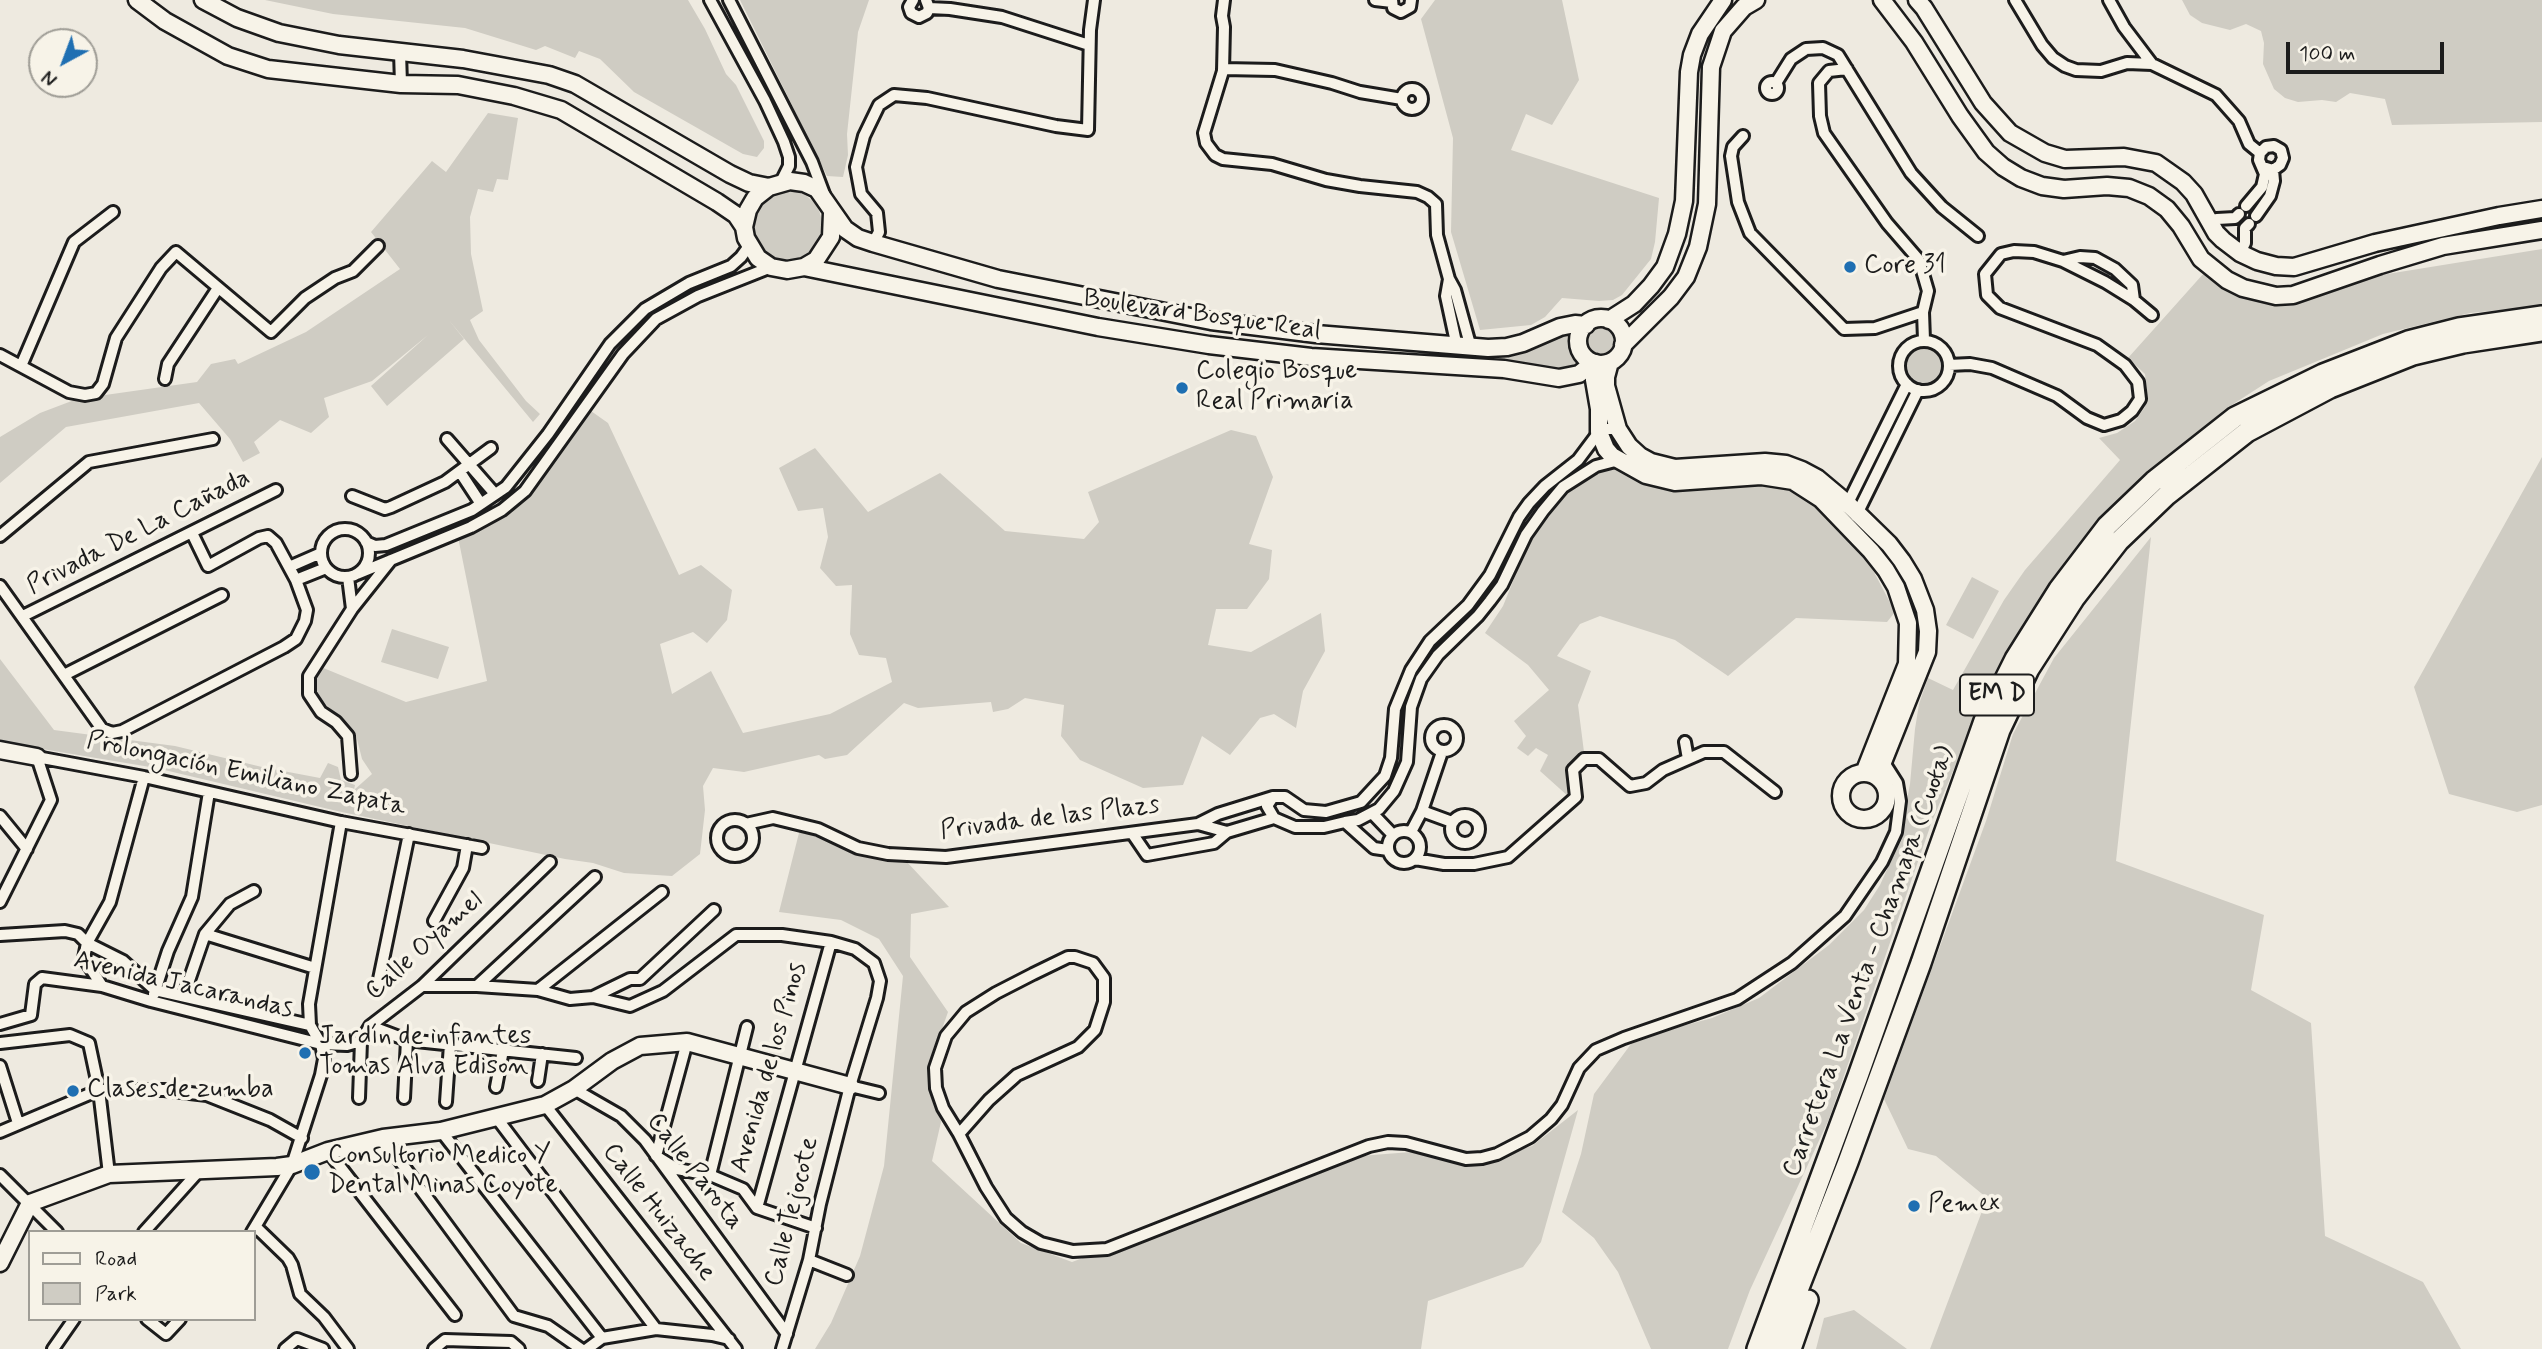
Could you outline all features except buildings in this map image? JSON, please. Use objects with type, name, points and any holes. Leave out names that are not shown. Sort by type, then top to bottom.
[{"type":"highway","name":"Carretera La Venta - Chamapa (Cuota)","points":[[1757,1349],[1858,1076],[1984,721],[2015,659],[2059,589],[2107,526],[2154,481],[2235,417],[2323,374],[2408,341],[2472,326],[2542,316]]},
{"type":"highway","name":"Carretera La Venta - Chamapa (Cuota)","points":[[1775,1349],[1849,1162],[1922,963],[2000,730],[2029,668],[2074,599],[2119,541],[2167,495],[2247,432],[2330,388],[2413,355],[2463,343],[2542,331]]},
{"type":"highway","points":[[1791,1349],[1823,1259],[1849,1162]]},
{"type":"street","points":[[137,0],[165,21],[218,51],[268,69],[401,84],[458,85],[514,96],[561,110],[736,215],[744,227],[749,246],[758,258],[771,267],[787,270],[804,267],[816,260],[831,237],[829,206],[812,162],[729,0]]},
{"type":"street","points":[[203,0],[237,18],[279,33],[339,45],[549,75],[575,84],[749,183],[804,183],[817,190],[829,206]]},
{"type":"street","points":[[710,0],[765,101],[789,157],[789,166],[775,185],[755,198],[748,210],[744,227]]},
{"type":"street","points":[[913,0],[909,9],[914,16],[923,16],[927,4],[1002,17],[1089,45]]},
{"type":"street","points":[[873,243],[879,232],[877,213],[861,194],[856,167],[864,136],[878,105],[894,94],[1056,127],[1088,130],[1089,45],[1094,0]]},
{"type":"street","points":[[1224,0],[1223,69],[1204,133],[1206,143],[1215,155],[1223,159],[1272,164],[1360,186],[1417,192],[1428,197],[1436,204],[1437,235],[1449,279],[1455,290],[1464,347]]},
{"type":"street","points":[[1375,0],[1392,1],[1393,8],[1401,12],[1410,7],[1411,0]]},
{"type":"street","points":[[1609,320],[1634,304],[1651,286],[1665,267],[1677,234],[1684,201],[1692,55],[1700,34],[1723,0]]},
{"type":"street","points":[[1623,345],[1619,328],[1609,320],[1597,319],[1586,325],[1579,336],[1583,355],[1600,363],[1606,377],[1618,429],[1629,446],[1651,462],[1675,468],[1741,462],[1786,464],[1817,478],[1849,516],[1896,587],[1908,623],[1908,664],[1871,775],[1883,761],[1927,652],[1925,610],[1902,561],[1889,544],[1849,516],[1793,481],[1760,476],[1675,482],[1646,475],[1619,460],[1606,449],[1599,432],[1599,409],[1594,380],[1600,363],[1619,355],[1623,345],[1671,297],[1686,277],[1698,247],[1707,204],[1708,91],[1711,67],[1723,31],[1744,7],[1756,0]]},
{"type":"street","points":[[1882,0],[1914,42],[1986,152],[2003,167],[2042,186],[2064,190],[2107,186],[2129,188],[2149,196],[2167,209],[2207,265],[2227,281],[2243,288],[2267,294],[2293,295],[2443,246],[2542,230]]},
{"type":"street","points":[[2015,0],[2042,45],[2053,58],[2065,66],[2076,70],[2101,71],[2127,63],[2152,64],[2216,95],[2239,121],[2249,144],[2260,153]]},
{"type":"street","points":[[2109,0],[2124,27],[2152,64]]},
{"type":"street","points":[[1923,3],[1983,103],[2010,133],[2036,149],[2065,159],[2124,158],[2156,163],[2183,182],[2194,194],[2208,222],[2223,240],[2240,253],[2258,261],[2294,267],[2375,243],[2499,215],[2542,209]]},
{"type":"street","points":[[1776,83],[1791,59],[1806,49],[1823,48],[1838,55],[1911,173],[1942,207],[1978,236]]},
{"type":"street","points":[[400,52],[401,84]]},
{"type":"street","points":[[1223,69],[1275,70],[1360,92],[1402,99]]},
{"type":"street","points":[[1847,69],[1829,71],[1819,83],[1820,116],[1824,133],[1887,223],[1919,260],[1928,290],[1923,312],[1924,341]]},
{"type":"street","points":[[1743,136],[1733,147],[1731,156],[1738,202],[1749,233],[1844,329],[1855,331],[1874,328],[1923,312]]},
{"type":"street","points":[[2208,222],[2240,213],[2262,187],[2268,168],[2280,165],[2283,158],[2281,150],[2274,146],[2266,147],[2260,153],[2259,160],[2268,168],[2274,181],[2270,196],[2250,223],[2240,253]]},
{"type":"street","name":"Boulevard Bosque Real","points":[[829,206],[845,229],[858,238],[873,243],[998,279],[1211,321],[1268,329],[1464,347],[1507,347],[1560,327],[1586,325]]},
{"type":"street","points":[[21,366],[74,243],[113,212]]},
{"type":"street","points":[[2240,213],[2250,223]]},
{"type":"street","points":[[0,355],[69,392],[85,395],[96,393],[103,384],[116,338],[161,268],[176,252],[271,332],[305,298],[335,278],[353,271],[378,246]]},
{"type":"street","points":[[749,246],[731,266],[689,283],[645,309],[610,344],[548,434],[506,487],[472,510],[386,545],[375,546],[355,532],[340,530],[326,538],[321,553],[326,568],[332,574],[353,575],[471,527],[502,510],[525,491],[623,354],[656,319],[698,296],[771,267]]},
{"type":"street","points":[[1949,365],[1970,364],[1992,369],[2057,396],[2087,418],[2104,425],[2121,420],[2133,411],[2140,399],[2138,382],[2112,354],[2097,345],[2000,308],[1987,295],[1985,274],[1988,267],[2001,254],[2024,251],[2063,261],[2105,282],[2152,314]]},
{"type":"street","points":[[2063,261],[2080,257],[2095,258],[2115,269],[2132,285],[2134,300]]},
{"type":"street","name":"Boulevard Bosque Real","points":[[804,267],[1098,327],[1266,352],[1401,364],[1504,369],[1559,378],[1579,374],[1600,363]]},
{"type":"street","points":[[165,379],[168,364],[218,288]]},
{"type":"street","points":[[1266,352],[1268,329]]},
{"type":"street","points":[[1924,341],[1938,345],[1944,351],[1949,365],[1948,373],[1940,385],[1933,389],[1918,390],[1907,384],[1899,369],[1902,352],[1915,342],[1924,341]]},
{"type":"street","points":[[1849,516],[1907,384]]},
{"type":"street","points":[[1849,516],[1918,390]]},
{"type":"street","points":[[1618,429],[1599,432],[1578,460],[1545,486],[1529,503],[1483,585],[1468,605],[1430,641],[1410,670],[1395,709],[1394,743],[1385,776],[1361,802],[1326,812],[1304,810],[1285,797],[1273,797],[1267,806],[1274,818],[1295,827],[1324,827],[1358,820],[1379,809],[1394,791],[1407,762],[1411,707],[1421,680],[1438,654],[1490,601],[1506,577],[1526,536],[1555,496],[1577,477],[1596,466],[1619,460],[1626,454],[1629,446]]},
{"type":"street","points":[[0,536],[89,462],[213,439]]},
{"type":"street","points":[[447,439],[495,494]]},
{"type":"street","points":[[352,496],[385,509],[445,482],[491,448]]},
{"type":"street","points":[[460,472],[481,504]]},
{"type":"street","name":"Privada De La Cañada","points":[[23,616],[276,490]]},
{"type":"street","name":"Privada De La Cañada","points":[[0,586],[102,729],[112,733],[122,732],[284,647],[296,639],[305,621],[307,610],[296,580],[276,542],[268,536],[260,538],[208,566],[192,533]]},
{"type":"street","points":[[352,609],[353,575],[366,564],[366,542]]},
{"type":"street","points":[[289,567],[321,553]]},
{"type":"street","points":[[351,774],[348,736],[336,722],[321,712],[309,694],[309,676],[352,609],[393,557]]},
{"type":"street","points":[[296,580],[326,568]]},
{"type":"street","points":[[64,675],[222,595]]},
{"type":"street","points":[[1685,743],[1688,759]]},
{"type":"street","name":"Prolongación Emiliano Zapata","points":[[0,750],[145,777],[341,822],[482,848]]},
{"type":"street","points":[[1411,832],[1423,811],[1442,752]]},
{"type":"street","points":[[1415,859],[1444,864],[1474,864],[1508,857],[1576,797],[1573,770],[1584,760],[1599,759],[1630,786],[1646,783],[1663,770],[1704,752],[1724,752],[1774,792]]},
{"type":"street","points":[[0,902],[51,800],[37,757]]},
{"type":"street","points":[[959,1134],[989,1100],[1017,1075],[1078,1047],[1090,1037],[1099,1023],[1104,1002],[1104,978],[1093,963],[1082,957],[1068,957],[996,993],[966,1012],[940,1046],[935,1078],[943,1108],[986,1187],[1006,1217],[1022,1232],[1041,1243],[1073,1251],[1107,1249],[1369,1146],[1388,1142],[1406,1143],[1466,1158],[1497,1154],[1530,1137],[1551,1119],[1562,1105],[1579,1068],[1596,1050],[1623,1038],[1737,999],[1792,963],[1845,916],[1882,862],[1896,832],[1900,801],[1897,783],[1883,761]]},
{"type":"street","points":[[102,986],[84,958],[87,943],[110,902],[145,777]]},
{"type":"street","points":[[151,1002],[168,951],[192,897],[209,792]]},
{"type":"street","name":"Privada de las Plazs","points":[[746,824],[773,818],[818,829],[858,848],[888,854],[946,857],[1198,824],[1218,814],[1273,797]]},
{"type":"street","points":[[1423,811],[1452,822]]},
{"type":"street","points":[[1371,813],[1393,835]]},
{"type":"street","points":[[1218,814],[1227,832]]},
{"type":"street","points":[[0,816],[27,849]]},
{"type":"street","points":[[1132,833],[1147,855],[1214,843],[1227,832],[1274,818]]},
{"type":"street","points":[[254,1229],[292,1165],[321,1074],[324,1059],[321,1044],[310,1025],[309,1004],[341,822]]},
{"type":"street","points":[[1345,822],[1374,848],[1388,850]]},
{"type":"street","name":"Privada de las Plazs","points":[[1198,824],[1227,832]]},
{"type":"street","points":[[1421,844],[1421,850],[1415,859],[1406,863],[1396,862],[1388,850],[1393,835],[1402,831],[1411,832],[1444,864]]},
{"type":"street","points":[[378,984],[409,834]]},
{"type":"street","points":[[434,921],[463,868],[467,845]]},
{"type":"street","name":"Calle Oyamel","points":[[321,1044],[347,1045],[361,1041],[370,1027],[422,986],[550,862]]},
{"type":"street","points":[[477,986],[594,877]]},
{"type":"street","points":[[184,995],[205,934],[230,904],[254,891]]},
{"type":"street","points":[[538,990],[662,892]]},
{"type":"street","points":[[593,997],[630,979],[640,979],[714,910]]},
{"type":"street","name":"Avenida Jacarandas","points":[[0,935],[65,931],[78,934],[87,943],[123,961],[155,990],[310,1025]]},
{"type":"street","points":[[205,934],[315,968]]},
{"type":"street","name":"Avenida de los Pinos","points":[[422,986],[538,990],[570,999],[593,997],[629,1006],[663,991],[736,935],[782,935],[831,942],[757,1208]]},
{"type":"street","name":"Calle Tejocote","points":[[782,1349],[809,1260],[850,1086],[880,981],[874,963],[855,949],[831,942]]},
{"type":"street","name":"Avenida Jacarandas","points":[[0,1024],[31,1015],[35,984],[42,978],[102,986],[151,1002],[321,1044]]},
{"type":"street","points":[[370,1027],[407,1040],[576,1058]]},
{"type":"street","points":[[710,1175],[747,1027]]},
{"type":"street","points":[[0,1043],[70,1035],[89,1043],[99,1090],[109,1174]]},
{"type":"street","points":[[404,1098],[407,1040]]},
{"type":"street","points":[[359,1098],[361,1041]]},
{"type":"street","points":[[0,1263],[30,1203],[109,1174],[292,1165],[328,1151],[383,1138],[441,1131],[545,1105],[640,1046],[687,1042],[879,1093]]},
{"type":"street","points":[[656,1156],[687,1042]]},
{"type":"street","points":[[446,1102],[450,1044]]},
{"type":"street","points":[[496,1087],[503,1050]]},
{"type":"street","points":[[538,1081],[542,1054]]},
{"type":"street","points":[[0,1066],[18,1124]]},
{"type":"street","name":"Calle Parota","points":[[574,1089],[621,1116],[645,1140],[787,1334]]},
{"type":"street","points":[[0,1132],[99,1090],[164,1090],[207,1095],[270,1120],[302,1139]]},
{"type":"street","name":"Calle Huizache","points":[[545,1105],[732,1344]]},
{"type":"street","points":[[496,1117],[656,1329]]},
{"type":"street","points":[[441,1131],[602,1338]]},
{"type":"street","points":[[383,1138],[514,1316],[548,1326],[581,1349]]},
{"type":"street","points":[[328,1151],[456,1315]]},
{"type":"street","name":"Avenida de los Pinos","points":[[656,1156],[677,1168],[710,1175],[743,1189],[757,1208],[816,1228]]},
{"type":"street","points":[[146,1230],[199,1171]]},
{"type":"street","points":[[0,1175],[55,1230]]},
{"type":"street","points":[[256,1231],[288,1258],[300,1294],[324,1317],[348,1349]]},
{"type":"street","points":[[809,1260],[847,1275]]},
{"type":"street","points":[[57,1348],[73,1321]]},
{"type":"street","points":[[150,1321],[166,1334],[178,1321]]},
{"type":"street","points":[[587,1349],[602,1338],[656,1329],[712,1335],[732,1344]]},
{"type":"street","points":[[285,1349],[297,1339],[323,1349]]},
{"type":"street","points":[[433,1349],[445,1340],[476,1340],[515,1346]]},
{"type":"street","points":[[476,1340],[493,1349]]},
{"type":"green space","points":[[265,0],[688,0],[726,74],[736,85],[764,141],[764,148],[757,157],[743,154],[634,92],[600,59],[579,51],[575,58],[545,46],[536,50],[465,28],[333,14]]},
{"type":"green space","points":[[740,0],[869,0],[858,32],[847,134],[848,155],[843,177],[827,176]]},
{"type":"green space","points":[[1435,0],[1562,0],[1579,80],[1552,125],[1526,114],[1511,150],[1659,198],[1651,259],[1622,295],[1613,300],[1599,301],[1562,298],[1545,317],[1531,325],[1480,330],[1451,232],[1453,138],[1421,19]]},
{"type":"green space","points":[[2182,0],[2542,0],[2542,122],[2392,125],[2385,99],[2350,93],[2336,102],[2298,102],[2285,98],[2274,89],[2263,64],[2264,43],[2261,31],[2246,24],[2230,30],[2202,23],[2190,15]]},
{"type":"green space","points":[[488,113],[518,118],[508,180],[497,179],[493,192],[478,189],[470,217],[471,254],[483,311],[470,320],[479,340],[526,401],[540,414],[533,422],[448,319],[464,339],[387,406],[371,386],[428,335],[372,381],[324,398],[329,417],[311,433],[280,420],[254,442],[260,453],[243,462],[230,439],[199,403],[66,427],[0,483],[0,437],[40,413],[77,399],[197,382],[211,364],[235,359],[238,364],[306,332],[400,269],[371,232],[432,161],[446,172]]},
{"type":"green space","points":[[787,190],[812,200],[822,225],[812,250],[787,260],[762,250],[752,225],[762,200]]},
{"type":"green space","points":[[2542,249],[2542,306],[2470,313],[2383,334],[2269,381],[2224,410],[2144,479],[2015,644],[1990,682],[1931,824],[1829,1119],[1750,1290],[1728,1349],[1651,1349],[1618,1272],[1594,1238],[1562,1212],[1581,1154],[1594,1094],[1631,1044],[1664,1031],[1712,1018],[1759,998],[1829,945],[1864,910],[1880,885],[1899,843],[1910,784],[1919,704],[1928,678],[1953,690],[2004,600],[2025,570],[2120,460],[2099,438],[2117,433],[2135,421],[2145,407],[2145,374],[2128,358],[2204,273],[2223,288],[2244,296],[2266,302],[2289,302],[2381,275]]},
{"type":"green space","points":[[1599,326],[1611,331],[1616,343],[1611,355],[1599,360],[1587,355],[1582,343],[1587,331]]},
{"type":"green space","points":[[1578,329],[1574,342],[1580,368],[1568,371],[1494,364],[1494,358],[1521,354]]},
{"type":"green space","points":[[1924,345],[1939,351],[1945,366],[1939,381],[1924,387],[1909,381],[1903,366],[1909,351]]},
{"type":"green space","points":[[591,411],[608,423],[679,575],[701,565],[732,590],[727,620],[707,643],[693,632],[660,644],[672,694],[711,671],[743,733],[830,714],[892,682],[886,658],[859,655],[850,634],[852,585],[836,586],[820,568],[828,537],[823,508],[798,511],[779,468],[815,448],[868,512],[940,473],[1005,531],[1084,539],[1099,522],[1088,492],[1231,430],[1256,436],[1273,477],[1249,544],[1272,550],[1269,579],[1247,609],[1216,609],[1208,645],[1251,652],[1321,613],[1325,651],[1303,691],[1296,728],[1274,714],[1260,718],[1230,755],[1202,736],[1183,785],[1143,788],[1080,760],[1061,736],[1064,705],[1025,698],[1008,709],[993,712],[991,702],[918,708],[904,703],[847,755],[825,759],[819,755],[744,772],[713,768],[703,786],[705,810],[700,854],[672,876],[624,873],[593,863],[337,811],[156,768],[0,742],[0,659],[54,730],[175,746],[320,778],[328,763],[338,767],[341,780],[355,785],[354,790],[372,774],[362,759],[356,735],[312,690],[321,667],[406,702],[487,681],[458,537],[516,507]]},
{"type":"green space","points":[[2542,457],[2542,805],[2517,812],[2449,794],[2414,687]]},
{"type":"green space","points":[[1616,465],[1658,486],[1784,485],[1822,510],[1865,555],[1895,612],[1887,622],[1796,618],[1728,676],[1675,640],[1600,616],[1580,624],[1557,656],[1591,671],[1578,705],[1584,752],[1567,767],[1569,797],[1540,771],[1548,755],[1536,748],[1528,756],[1517,748],[1526,736],[1514,721],[1549,690],[1528,665],[1485,633],[1503,606],[1525,552],[1546,514],[1577,481]]},
{"type":"green space","points":[[2151,537],[2116,861],[2264,915],[2251,990],[2311,1023],[2325,1236],[2423,1282],[2461,1349],[1930,1349],[1987,1198],[1936,1156],[1908,1149],[1884,1099],[1986,821],[2013,734],[2054,658]]},
{"type":"green space","points":[[1972,577],[1999,591],[1973,639],[1946,625]]},
{"type":"green space","points":[[392,629],[449,647],[438,679],[381,662]]},
{"type":"green space","points":[[800,829],[822,835],[855,851],[906,861],[949,907],[911,914],[910,957],[948,1012],[930,1063],[941,1122],[932,1161],[1021,1243],[1072,1262],[1360,1156],[1411,1152],[1468,1167],[1532,1146],[1578,1110],[1541,1242],[1523,1267],[1428,1301],[1421,1349],[815,1349],[831,1323],[860,1256],[884,1166],[903,976],[879,939],[841,920],[779,912]]},
{"type":"green space","points":[[1854,1310],[1907,1349],[1816,1349],[1824,1318]]},
{"type":"place","name":"Core 31","points":[[1850,267]]},
{"type":"place","name":"Colegio Bosque Real Primaria","points":[[1182,388]]},
{"type":"place","name":"Jardín de infantes Tomas Alva Edison","points":[[305,1053]]},
{"type":"place","name":"Clases de zumba","points":[[73,1091]]},
{"type":"place","name":"Consultorio Medico Y Dental Minas Coyote","points":[[312,1172]]},
{"type":"place","name":"Pemex","points":[[1914,1206]]}]
